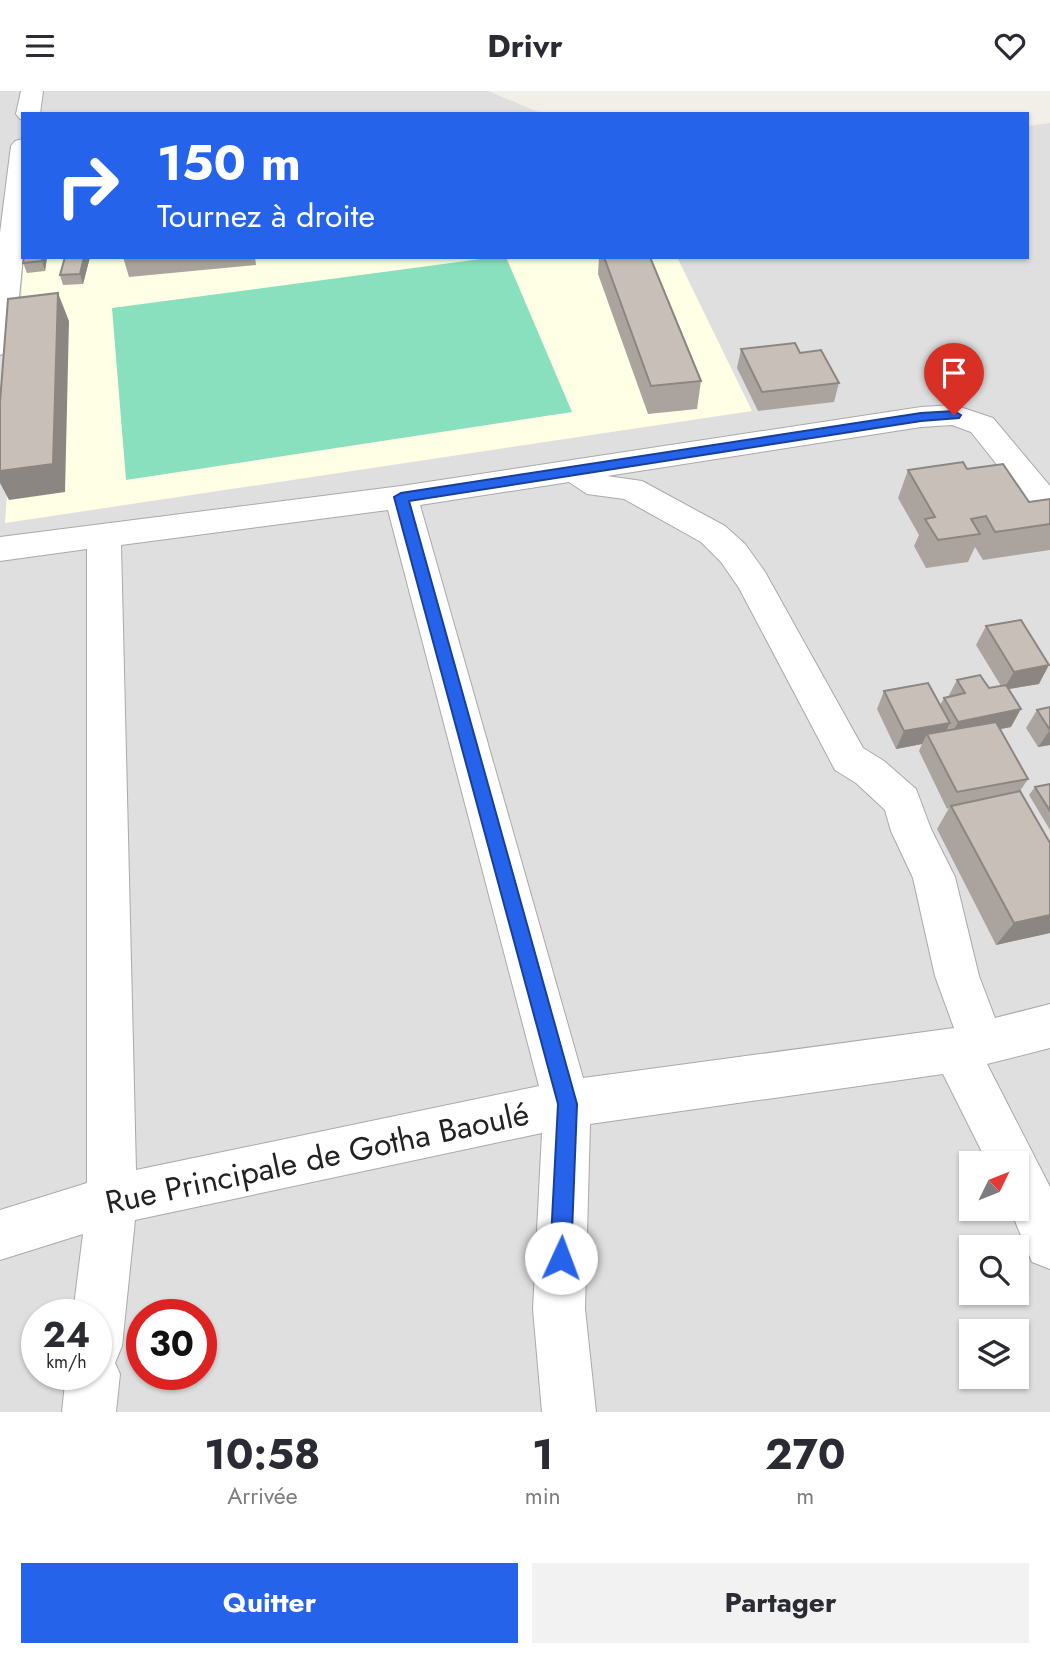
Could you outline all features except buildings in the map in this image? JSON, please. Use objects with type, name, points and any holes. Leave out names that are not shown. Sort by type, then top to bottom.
[{"type":"street","points":[[28,112],[32,91]]},
{"type":"street","points":[[0,346],[21,163]]},
{"type":"street","points":[[0,549],[401,497],[921,417],[954,415],[982,425],[1050,508]]},
{"type":"street","points":[[568,473],[598,486],[631,489],[713,534],[733,553],[753,581],[849,759],[870,772],[902,801],[912,831],[934,877],[957,975],[969,1046],[1009,1151]]},
{"type":"street","points":[[401,497],[567,1104],[559,1308],[569,1412]]},
{"type":"street","points":[[101,1299],[113,1200],[104,534]]},
{"type":"street","name":"Rue Principale de Gotha Baoulé","points":[[0,1235],[113,1200],[567,1104],[969,1046],[1050,1026]]},
{"type":"street","points":[[1029,1196],[1050,1244]]},
{"type":"street","points":[[89,1412],[91,1390]]},
{"type":"shaded area","points":[[0,91],[488,91],[538,112],[21,112],[21,259],[1029,259],[1029,126],[1050,123],[1050,1412],[0,1412]]},
{"type":"shaded area","points":[[24,259],[678,259],[752,411],[5,523]]},
{"type":"green space","points":[[481,259],[507,259],[572,412],[126,480],[112,308]]},
{"type":"route","points":[[561,1258],[567,1104],[401,497],[921,417],[954,415]]}]
